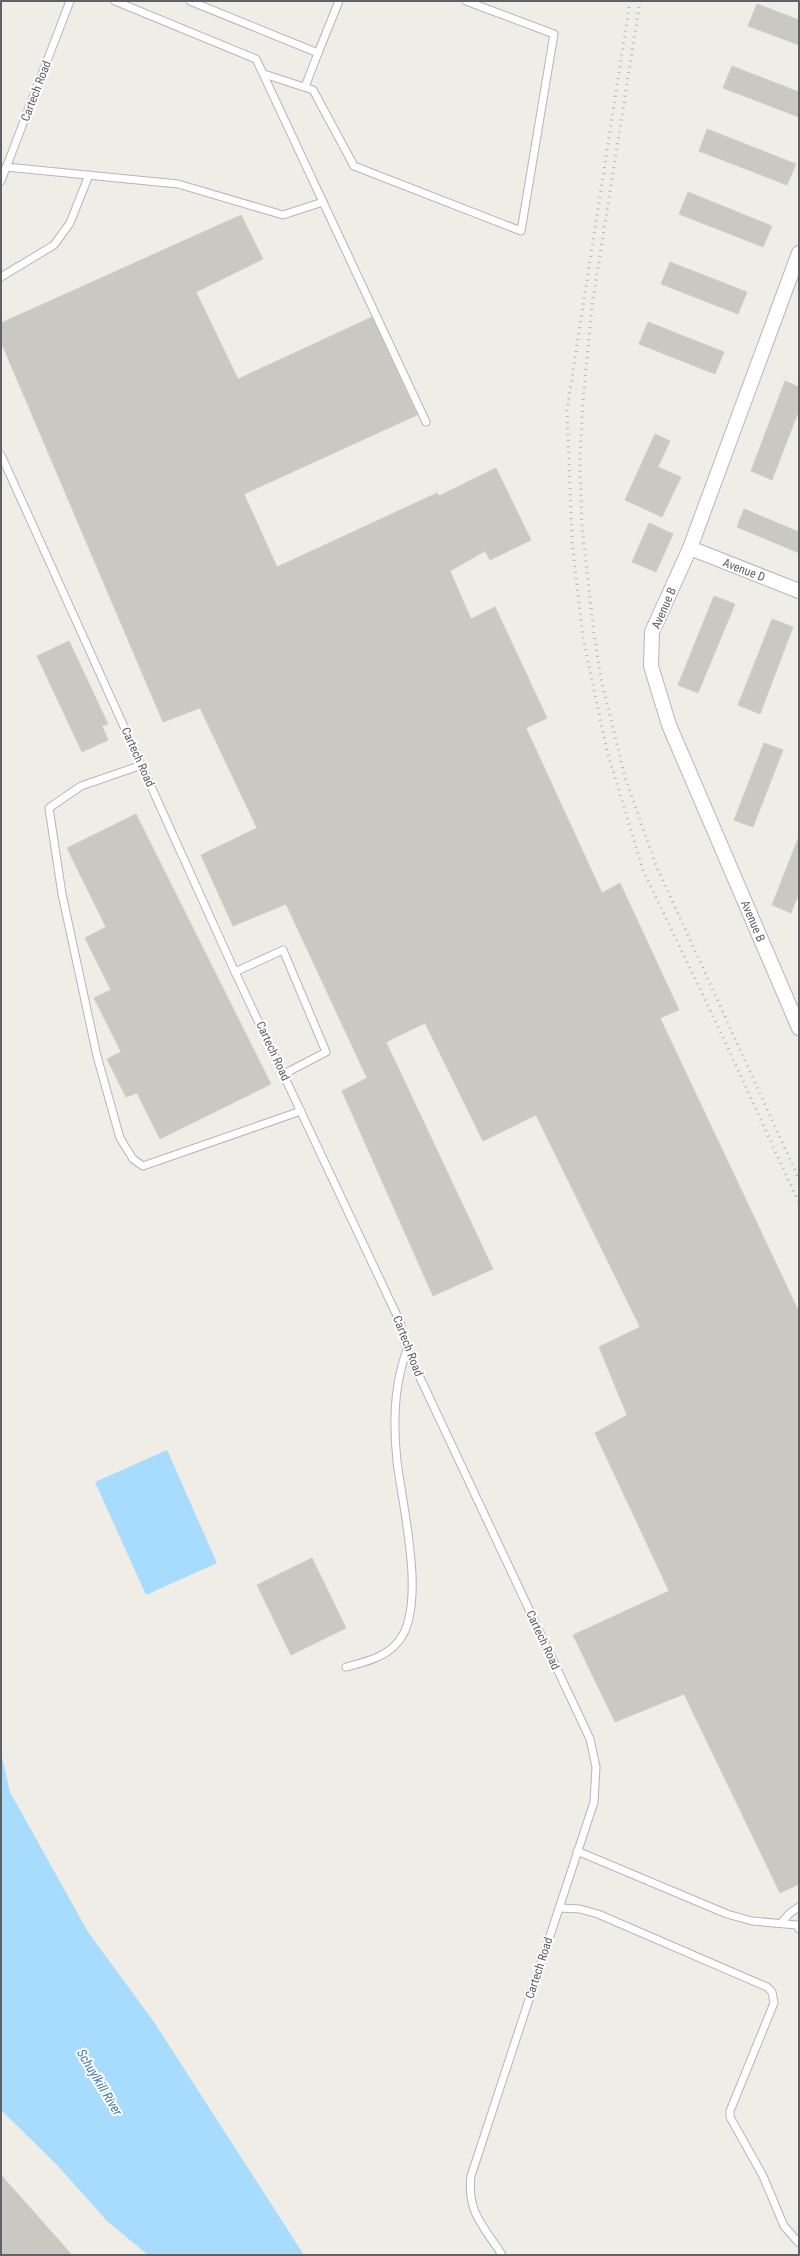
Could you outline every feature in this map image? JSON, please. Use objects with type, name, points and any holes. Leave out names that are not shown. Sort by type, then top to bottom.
[{"type":"street","name":"Avenue B","points":[[799,254],[794,283],[690,548],[652,632],[651,666],[669,725],[799,1028]]},
{"type":"street","name":"Avenue D","points":[[690,548],[799,591]]},
{"type":"lane","name":"Cartech Road","points":[[1,181],[70,1]]},
{"type":"lane","points":[[115,1],[256,59],[426,422]]},
{"type":"lane","points":[[190,1],[318,53]]},
{"type":"lane","points":[[264,74],[313,90],[354,166],[521,231],[554,34],[466,1]]},
{"type":"lane","points":[[305,87],[336,2]]},
{"type":"lane","points":[[6,167],[178,184],[283,215],[323,202]]},
{"type":"lane","points":[[1,277],[54,245],[70,223],[89,175]]},
{"type":"lane","name":"Cartech Road","points":[[1,455],[235,972],[400,1322],[407,1350],[590,1739],[596,1767],[594,1802],[471,2176],[469,2193],[472,2210],[502,2255]]},
{"type":"lane","points":[[142,765],[81,786],[49,808],[62,894],[97,1056],[120,1138],[133,1159],[142,1166],[301,1111]]},
{"type":"lane","points":[[235,972],[283,950],[326,1052],[284,1074]]},
{"type":"lane","points":[[346,1667],[375,1659],[397,1643],[402,1636],[410,1612],[412,1578],[397,1459],[396,1404],[399,1371],[407,1350]]},
{"type":"lane","points":[[578,1850],[727,1914],[752,1921],[781,1922],[797,1925],[799,1929]]},
{"type":"lane","points":[[781,1922],[799,1907]]},
{"type":"lane","points":[[559,1908],[580,1909],[598,1914],[767,1987],[772,1992],[774,2003],[730,2111],[730,2117],[763,2176],[784,2226],[799,2243]]},
{"type":"water","points":[[167,1450],[217,1563],[146,1595],[95,1482]]},
{"type":"water","name":"Schuylkill River","points":[[1,1753],[10,1792],[88,1932],[154,2022],[304,2255],[148,2255],[107,2221],[57,2165],[1,2110]]},
{"type":"building","points":[[757,4],[799,20],[799,45],[748,26]]},
{"type":"building","points":[[732,66],[799,92],[799,117],[723,88]]},
{"type":"building","points":[[707,129],[796,164],[787,185],[699,151]]},
{"type":"building","points":[[688,192],[772,226],[763,247],[679,214]]},
{"type":"building","points":[[241,215],[263,259],[196,292],[238,379],[372,317],[417,415],[244,494],[277,567],[437,493],[439,496],[496,468],[531,540],[490,560],[485,551],[450,571],[471,619],[495,607],[547,718],[526,728],[602,893],[620,883],[679,1010],[660,1018],[799,1312],[799,1884],[780,1893],[684,1694],[615,1722],[573,1635],[669,1591],[595,1433],[627,1415],[599,1347],[640,1327],[536,1115],[483,1141],[425,1023],[386,1042],[493,1269],[433,1296],[342,1091],[367,1078],[286,904],[233,926],[201,855],[257,828],[200,708],[163,722],[1,342],[1,323]]},
{"type":"building","points":[[670,262],[747,292],[738,314],[661,284]]},
{"type":"building","points":[[648,322],[724,352],[715,374],[639,344]]},
{"type":"building","points":[[785,381],[799,387],[799,410],[772,480],[751,471]]},
{"type":"building","points":[[655,434],[670,441],[658,467],[681,477],[662,517],[625,500]]},
{"type":"building","points":[[744,509],[799,532],[799,553],[737,527]]},
{"type":"building","points":[[649,523],[673,534],[656,572],[632,562]]},
{"type":"building","points":[[714,596],[735,604],[698,693],[678,685]]},
{"type":"building","points":[[772,619],[793,627],[760,714],[738,705]]},
{"type":"building","points":[[69,641],[108,724],[102,726],[108,740],[82,752],[37,656]]},
{"type":"building","points":[[764,743],[783,750],[753,827],[734,820]]},
{"type":"building","points":[[136,814],[271,1084],[160,1139],[137,1093],[126,1097],[107,1059],[121,1052],[94,998],[111,990],[85,938],[106,927],[67,848]]},
{"type":"building","points":[[798,839],[799,893],[791,913],[772,905]]},
{"type":"building","points":[[312,1558],[346,1628],[291,1655],[257,1585]]},
{"type":"building","points":[[1,2175],[72,2255],[1,2255]]},
{"type":"railway","points":[[630,1],[567,410],[572,542],[583,638],[607,751],[643,870],[721,1033],[799,1203]]},
{"type":"railway","points":[[640,1],[592,306],[583,400],[580,459],[582,528],[594,634],[601,679],[625,777],[655,863],[799,1179]]}]
